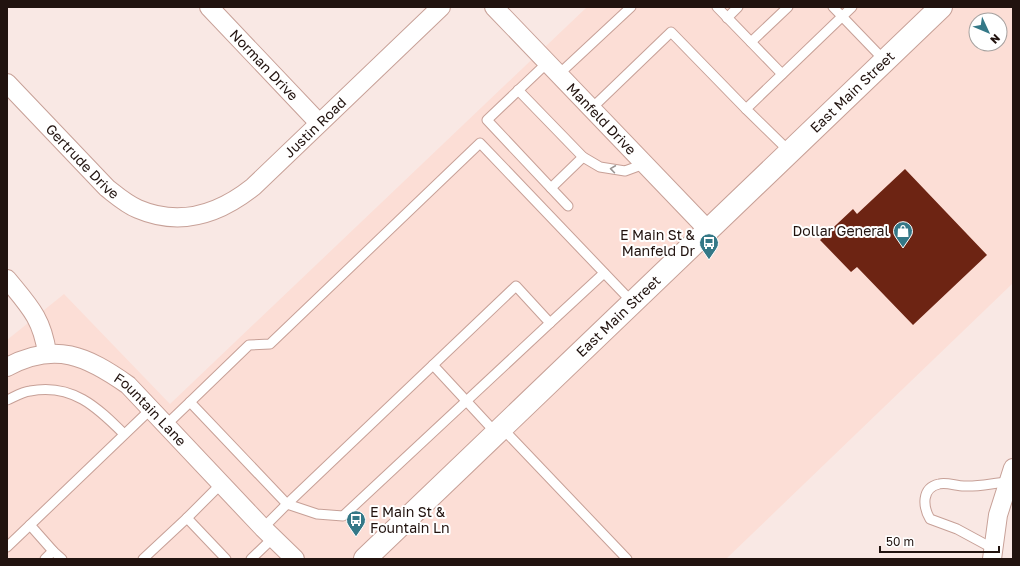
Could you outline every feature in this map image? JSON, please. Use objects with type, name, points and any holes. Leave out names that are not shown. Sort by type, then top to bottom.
[{"type":"main road","name":"East Main Street","points":[[365,559],[941,7]]},
{"type":"street","name":"Norman Drive","points":[[209,7],[319,123]]},
{"type":"street","name":"Justin Road","points":[[172,217],[202,215],[237,200],[253,187],[441,7]]},
{"type":"street","name":"Manfeld Drive","points":[[494,7],[708,230]]},
{"type":"street","name":"Gertrude Drive","points":[[7,83],[107,188],[136,208],[157,215],[172,217]]},
{"type":"street","points":[[7,280],[32,308],[45,333],[47,353],[7,367]]},
{"type":"street","name":"Fountain Lane","points":[[47,353],[72,355],[83,358],[98,365],[128,385],[268,533],[295,559]]},
{"type":"street","points":[[993,554],[998,515],[1010,475]]},
{"type":"lane","points":[[568,206],[487,120],[518,90],[553,69],[632,7]]},
{"type":"lane","points":[[717,7],[782,74]]},
{"type":"lane","points":[[727,18],[738,7]]},
{"type":"lane","points":[[751,42],[788,7]]},
{"type":"lane","points":[[833,7],[885,61]]},
{"type":"lane","points":[[746,108],[852,7]]},
{"type":"lane","points":[[592,108],[671,32],[790,152]]},
{"type":"lane","points":[[518,90],[583,157],[600,167],[625,171],[644,164]]},
{"type":"lane","points":[[166,426],[250,345],[270,344],[480,144],[633,303]]},
{"type":"lane","points":[[551,188],[583,157]]},
{"type":"lane","points":[[190,402],[287,504],[317,514],[343,516],[604,273]]},
{"type":"lane","points":[[251,559],[287,504],[516,286],[550,323]]},
{"type":"lane","points":[[433,365],[466,400],[499,430],[627,559]]},
{"type":"lane","points":[[7,400],[30,391],[58,390],[82,398],[104,414],[124,434]]},
{"type":"lane","points":[[7,547],[151,409]]},
{"type":"lane","points":[[993,554],[957,529],[930,519],[924,508],[925,498],[928,491],[939,484],[964,486],[1010,475]]},
{"type":"lane","points":[[143,559],[221,484]]},
{"type":"lane","points":[[187,518],[226,559]]},
{"type":"lane","points":[[30,525],[62,559]]},
{"type":"lane","points":[[45,559],[53,551]]},
{"type":"shaded area","points":[[587,7],[1013,7],[1013,283],[726,559],[7,559],[7,340],[64,294],[170,404]]},
{"type":"building","name":"Dollar General","points":[[905,169],[987,255],[913,325],[857,267],[851,272],[820,240],[853,209],[857,214]]},
{"type":"place","name":"Dollar General","points":[[903,248]]},
{"type":"place","name":"E Main St & Manfeld Dr","points":[[709,260]]},
{"type":"place","name":"E Main St & Fountain Ln","points":[[356,537]]}]
